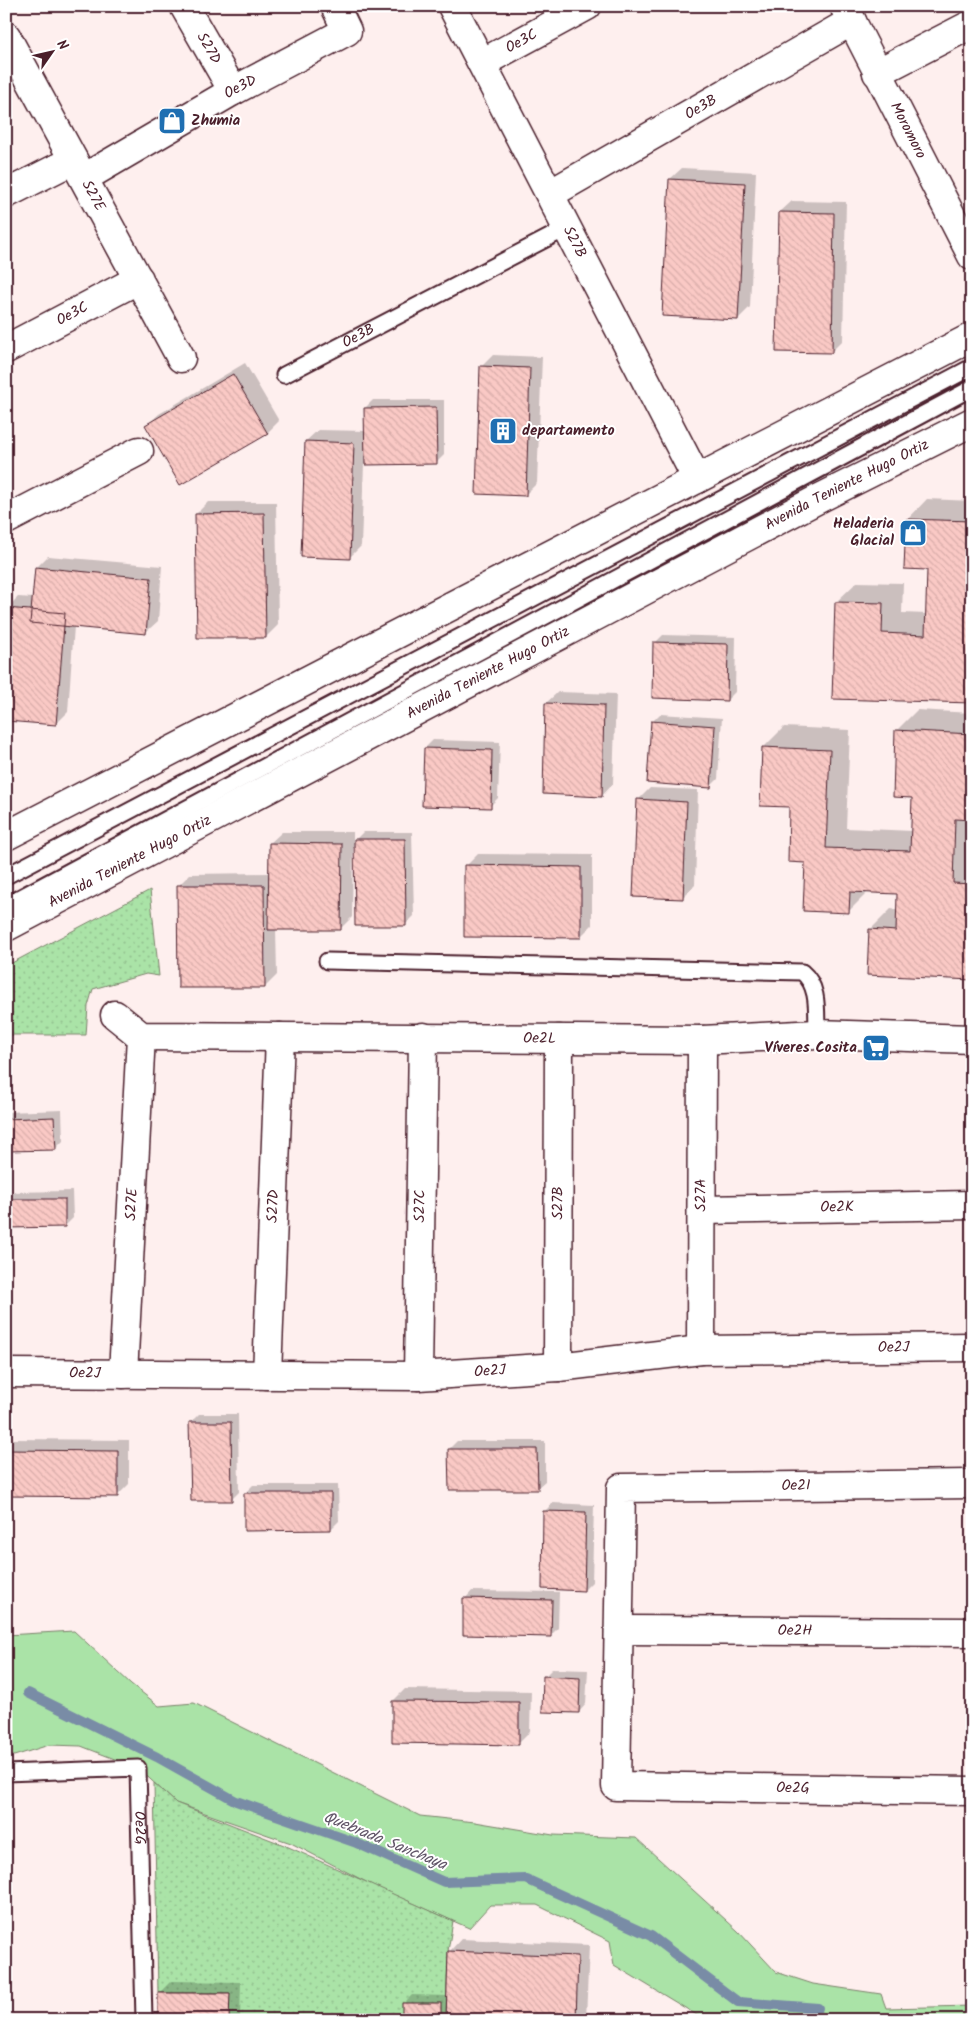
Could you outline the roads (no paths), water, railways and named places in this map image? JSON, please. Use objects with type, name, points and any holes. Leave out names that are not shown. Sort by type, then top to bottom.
[{"type":"street","name":"S27D","points":[[184,6],[233,91]]},
{"type":"street","name":"Oe3D","points":[[6,194],[78,169],[347,31],[334,6]]},
{"type":"street","name":"S27B","points":[[452,6],[697,479]]},
{"type":"street","name":"Oe3C","points":[[482,63],[587,6]]},
{"type":"street","name":"Moromoro","points":[[848,14],[972,256]]},
{"type":"street","name":"Oe3B","points":[[550,194],[848,14]]},
{"type":"street","points":[[878,73],[972,24]]},
{"type":"street","name":"S27E","points":[[6,36],[181,358]]},
{"type":"street","name":"Oe3C","points":[[6,349],[139,279]]},
{"type":"street","points":[[6,836],[972,337]]},
{"type":"street","name":"Avenida Teniente Hugo Ortiz","points":[[6,926],[811,503],[972,422]]},
{"type":"street","points":[[6,520],[139,451]]},
{"type":"street","points":[[115,1015],[141,1036]]},
{"type":"street","name":"Oe2L","points":[[141,1036],[702,1040],[817,1034],[972,1039]]},
{"type":"street","name":"S27E","points":[[123,1374],[141,1036]]},
{"type":"street","name":"S27D","points":[[267,1375],[280,1037]]},
{"type":"street","name":"S27C","points":[[418,1376],[423,1037]]},
{"type":"street","name":"S27B","points":[[558,1367],[559,1039]]},
{"type":"street","name":"S27A","points":[[701,1350],[703,1210],[702,1040]]},
{"type":"street","name":"Oe2K","points":[[703,1210],[972,1204]]},
{"type":"street","name":"Oe2J","points":[[6,1372],[418,1376],[558,1367],[701,1350],[972,1347]]},
{"type":"street","name":"Oe2I","points":[[619,1630],[621,1488],[972,1484]]},
{"type":"street","name":"Oe2H","points":[[619,1630],[972,1632]]},
{"type":"street","name":"Oe2G","points":[[619,1630],[616,1786],[972,1791]]},
{"type":"lane","name":"Oe3B","points":[[284,375],[567,228]]},
{"type":"lane","points":[[6,876],[972,367]]},
{"type":"lane","points":[[6,905],[972,388]]},
{"type":"lane","points":[[328,961],[802,972],[810,978],[814,987],[817,1034]]},
{"type":"lane","name":"Oe2G","points":[[6,1774],[138,1768],[144,2020]]},
{"type":"waterway","name":"Quebrada Sanchaya","points":[[28,1693],[157,1757],[236,1801],[354,1842],[444,1882],[526,1879],[651,1936],[738,2002],[818,2008]]},
{"type":"place","name":"Zhumia","points":[[172,121]]},
{"type":"place","name":"departamento","points":[[503,431]]},
{"type":"place","name":"Heladeria Glacial","points":[[913,533]]},
{"type":"place","name":"Víveres Cosita","points":[[876,1048]]}]
